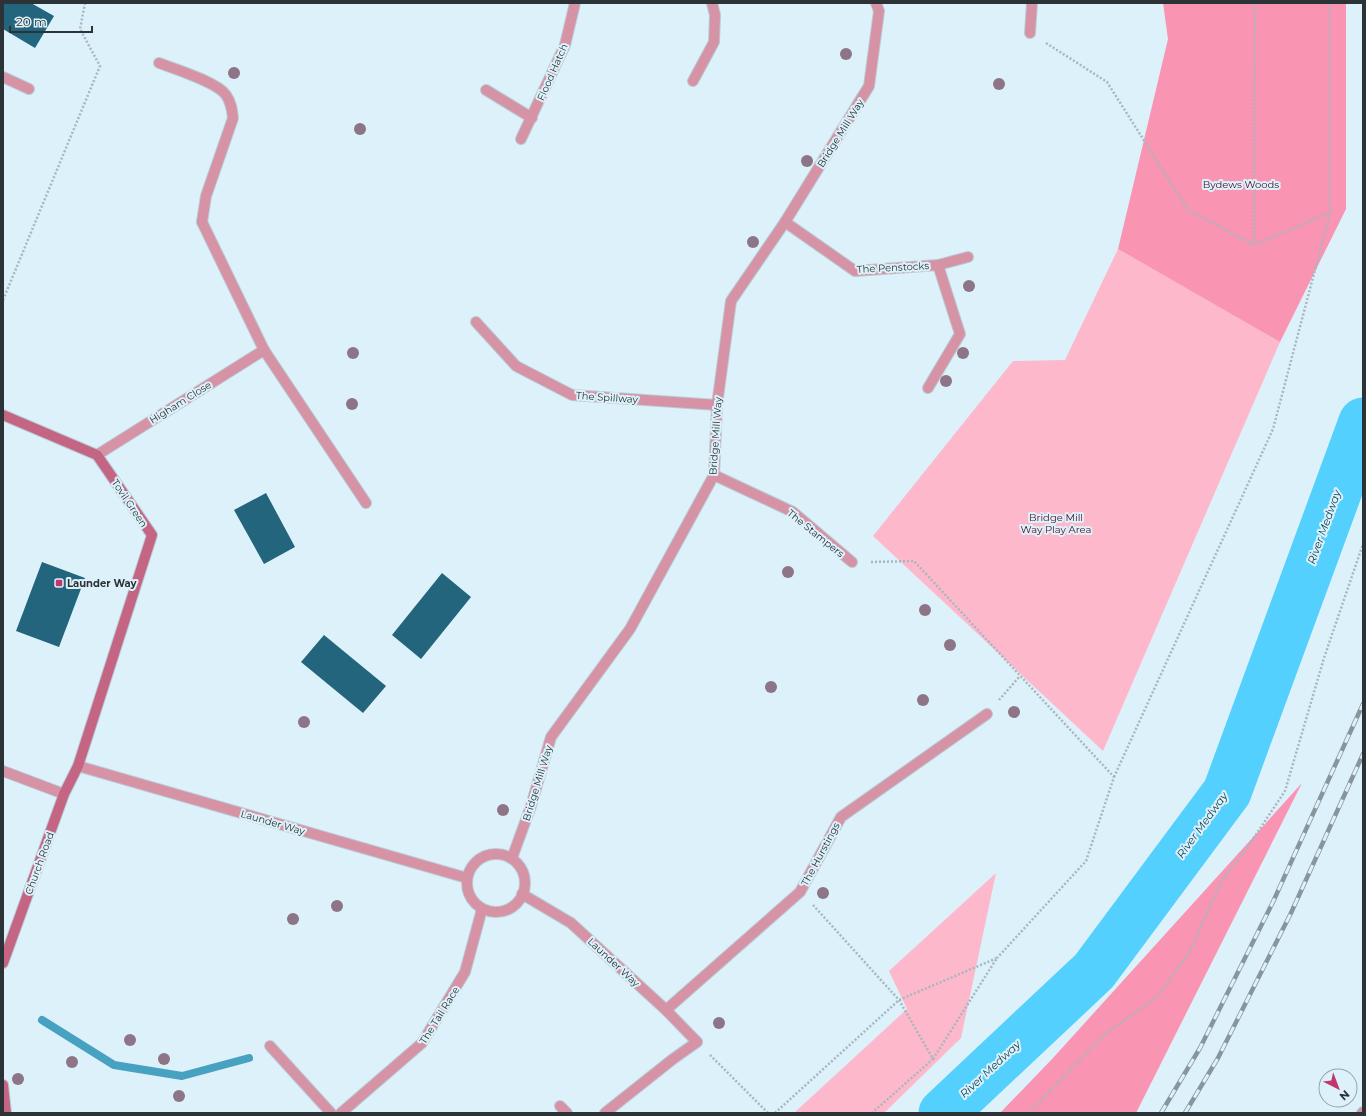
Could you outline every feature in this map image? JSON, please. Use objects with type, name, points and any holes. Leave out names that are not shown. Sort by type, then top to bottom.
[{"type":"street","name":"Flood Hatch","points":[[521,140],[564,45],[575,3]]},
{"type":"street","points":[[693,81],[714,42],[715,15],[712,3]]},
{"type":"street","name":"Bridge Mill Way","points":[[512,858],[531,806],[551,737],[630,629],[714,475],[717,405],[731,301],[785,222],[869,86],[879,11],[876,3]]},
{"type":"street","points":[[1030,33],[1032,3]]},
{"type":"street","points":[[159,63],[212,84],[225,93],[232,105],[233,118],[206,196],[202,222],[264,350],[366,503]]},
{"type":"street","points":[[3,77],[29,89]]},
{"type":"street","points":[[486,90],[532,118]]},
{"type":"street","name":"The Penstocks","points":[[785,222],[855,271],[938,265],[968,257]]},
{"type":"street","points":[[928,388],[960,334],[938,265]]},
{"type":"street","name":"The Spillway","points":[[476,322],[516,366],[572,395],[717,405]]},
{"type":"street","name":"Higham Close","points":[[97,455],[264,350]]},
{"type":"street","points":[[3,415],[97,455]]},
{"type":"street","name":"Tovil Green","points":[[78,766],[152,535],[97,455]]},
{"type":"street","name":"The Stampers","points":[[714,475],[792,512],[852,562]]},
{"type":"street","name":"The Hurstings","points":[[666,1010],[800,892],[840,817],[986,714]]},
{"type":"street","name":"Church Road","points":[[3,963],[64,794],[78,766]]},
{"type":"street","name":"Launder Way","points":[[78,766],[467,878]]},
{"type":"street","points":[[3,771],[64,794]]},
{"type":"street","points":[[502,854],[512,858],[519,865],[525,884],[522,894],[517,902],[509,909],[501,912],[491,911],[482,909],[469,896],[467,878],[470,869],[483,856],[502,854]]},
{"type":"street","name":"Launder Way","points":[[522,894],[571,923],[666,1010],[697,1042]]},
{"type":"street","name":"The Tail Race","points":[[341,1113],[422,1043],[465,972],[482,909]]},
{"type":"street","points":[[604,1113],[697,1042]]},
{"type":"street","points":[[270,1046],[331,1113]]},
{"type":"street","points":[[3,1085],[6,1113]]},
{"type":"path","points":[[3,300],[100,66],[80,29],[85,3]]},
{"type":"path","points":[[1254,245],[1255,3]]},
{"type":"path","points":[[872,1113],[933,1059],[997,958],[1086,861],[1114,777],[1273,429],[1330,213],[1330,3]]},
{"type":"path","points":[[1030,33],[1107,82],[1188,210],[1254,245]]},
{"type":"path","points":[[1254,245],[1330,213]]},
{"type":"path","points":[[1029,1113],[1104,1035],[1158,996],[1189,953],[1222,880],[1286,791],[1324,658],[1363,544]]},
{"type":"path","points":[[852,562],[914,561],[1114,777]]},
{"type":"path","points":[[986,714],[1020,676]]},
{"type":"path","points":[[800,892],[899,1000],[933,1059]]},
{"type":"path","points":[[775,1113],[899,1000],[997,958]]},
{"type":"path","points":[[697,1042],[768,1113]]},
{"type":"green space","name":"Bydews Woods","points":[[1163,3],[1346,3],[1346,209],[1280,342],[1118,249],[1168,39]]},
{"type":"green space","name":"Bridge Mill Way Play Area","points":[[1118,249],[1280,342],[1103,751],[873,536],[1013,361],[1065,360]]},
{"type":"green space","points":[[1302,783],[1136,1113],[1000,1113],[1053,1058]]},
{"type":"green space","points":[[996,873],[961,1038],[884,1113],[794,1113],[907,1009],[889,971]]},
{"type":"building","points":[[3,3],[31,3],[54,16],[35,48],[3,29]]},
{"type":"building","points":[[266,493],[295,547],[264,564],[234,510]]},
{"type":"building","points":[[42,562],[85,578],[59,647],[16,631]]},
{"type":"building","points":[[442,573],[471,597],[421,659],[392,635]]},
{"type":"building","points":[[324,635],[386,686],[363,713],[301,662]]},
{"type":"waterway","name":"River Medway","points":[[943,1113],[1094,971],[1227,792],[1363,422]]},
{"type":"waterway","points":[[42,1020],[114,1065],[182,1076],[249,1058]]},
{"type":"railway","points":[[1161,1113],[1200,1048],[1272,904],[1363,704]]},
{"type":"railway","points":[[1185,1113],[1218,1058],[1291,913],[1363,754]]},
{"type":"place","name":"Launder Way","points":[[59,583]]}]
